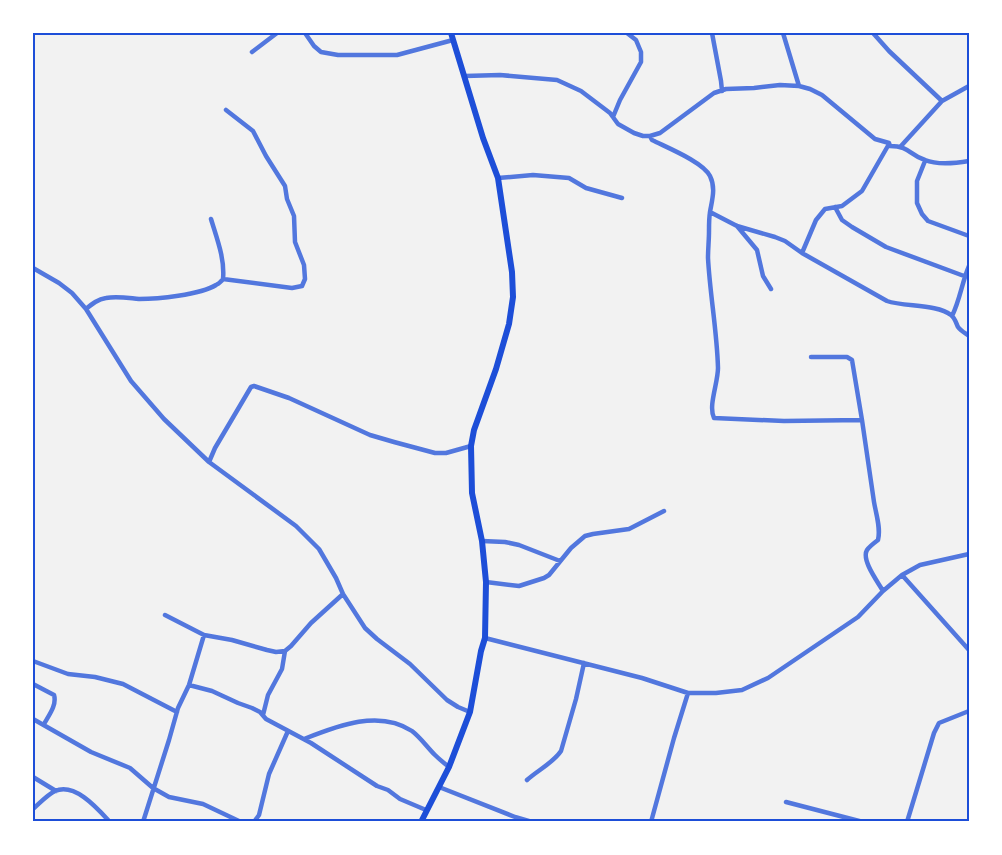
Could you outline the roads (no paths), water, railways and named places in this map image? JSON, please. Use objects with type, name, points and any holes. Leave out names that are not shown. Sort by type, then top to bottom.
[{"type":"main road","points":[[421,822],[449,767],[470,712],[485,638],[486,582],[482,541],[472,493],[471,446],[474,430],[509,324],[513,297],[512,272],[498,178],[483,138],[452,37]]},
{"type":"street","points":[[252,52],[277,33]]},
{"type":"street","points":[[305,33],[321,52],[338,55],[397,55],[452,37]]},
{"type":"street","points":[[613,117],[641,62],[639,46],[636,40],[627,33]]},
{"type":"street","points":[[712,33],[722,91]]},
{"type":"street","points":[[783,33],[799,86]]},
{"type":"street","points":[[873,33],[942,101]]},
{"type":"street","points":[[465,76],[500,75],[557,81],[581,91],[610,113],[618,124],[642,136],[660,133],[714,93],[780,84],[799,86],[822,95],[874,140],[890,143],[890,146],[901,146],[926,161],[953,163],[969,161]]},
{"type":"street","points":[[901,146],[942,101],[969,86]]},
{"type":"street","points":[[223,279],[292,288],[302,286],[305,279],[304,265],[295,242],[294,216],[287,199],[285,186],[253,131],[226,110]]},
{"type":"street","points":[[650,136],[652,140],[693,160],[709,174],[713,184],[708,258],[718,370],[712,405],[714,418],[812,422],[862,420]]},
{"type":"street","points":[[802,253],[816,220],[825,209],[842,206],[862,191],[890,143]]},
{"type":"street","points":[[926,161],[917,181],[917,203],[922,214],[928,221],[969,236]]},
{"type":"street","points":[[498,178],[533,175],[569,178],[586,189],[622,198]]},
{"type":"street","points":[[835,207],[847,224],[886,247],[964,276]]},
{"type":"street","points":[[710,212],[737,226],[785,241],[886,301],[925,307],[952,315],[959,329],[969,336]]},
{"type":"street","points":[[86,309],[105,298],[140,299],[206,290],[216,285],[223,279],[224,270],[211,219]]},
{"type":"street","points":[[737,226],[757,249],[763,276],[771,289]]},
{"type":"street","points":[[952,315],[969,266]]},
{"type":"street","points":[[33,268],[59,283],[86,309],[130,381],[160,414],[209,462],[296,526],[319,549],[343,594],[365,628],[410,664],[447,700],[470,712]]},
{"type":"street","points":[[811,357],[847,357],[852,360],[879,528],[878,540],[865,555],[883,591]]},
{"type":"street","points":[[209,462],[251,387],[254,386],[288,398],[370,435],[394,442],[435,453],[446,453],[471,446]]},
{"type":"street","points":[[486,582],[519,586],[544,578],[585,536],[629,529],[664,511]]},
{"type":"street","points":[[482,541],[519,545],[560,561]]},
{"type":"street","points":[[485,638],[642,678],[688,693],[742,690],[768,678],[858,617],[902,575],[920,565],[969,554]]},
{"type":"street","points":[[902,575],[969,650]]},
{"type":"street","points":[[165,615],[204,635],[276,652],[285,651],[343,594]]},
{"type":"street","points":[[143,822],[204,635]]},
{"type":"street","points":[[263,716],[268,695],[282,669],[285,651]]},
{"type":"street","points":[[33,661],[68,674],[95,677],[123,684],[177,712]]},
{"type":"street","points":[[527,780],[561,751],[584,663]]},
{"type":"street","points":[[33,684],[54,695],[55,698],[44,724]]},
{"type":"street","points":[[189,685],[212,691],[252,708],[266,719],[304,739],[377,786],[426,810]]},
{"type":"street","points":[[651,822],[688,693]]},
{"type":"street","points":[[907,822],[939,723],[969,711]]},
{"type":"street","points":[[33,719],[91,752],[130,768],[153,788],[169,797],[203,804],[241,822]]},
{"type":"street","points":[[304,739],[349,722],[373,721],[397,724],[422,740],[449,767]]},
{"type":"street","points":[[254,822],[259,815],[269,774],[288,731]]},
{"type":"street","points":[[33,777],[56,791]]},
{"type":"street","points":[[439,787],[532,822]]},
{"type":"street","points":[[33,809],[56,791],[71,790],[84,797],[110,822]]},
{"type":"street","points":[[786,802],[863,822]]}]
